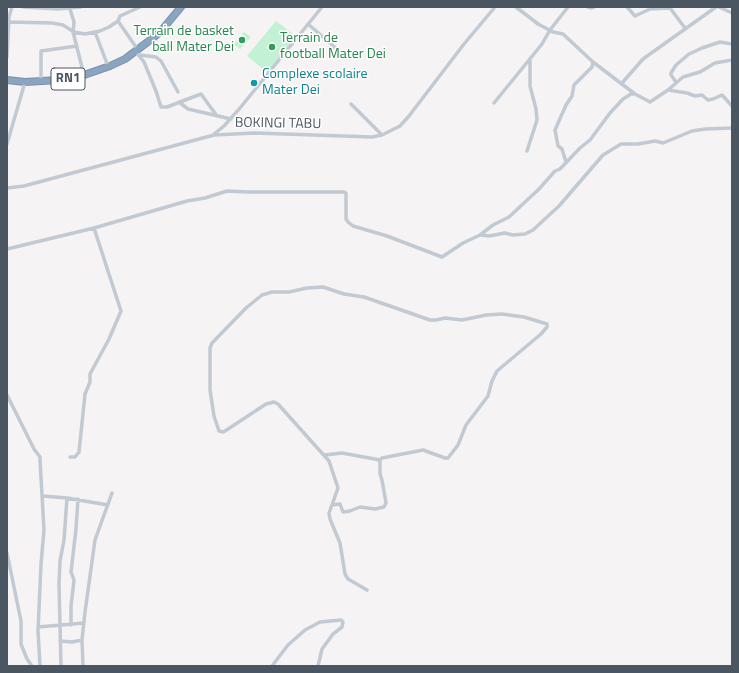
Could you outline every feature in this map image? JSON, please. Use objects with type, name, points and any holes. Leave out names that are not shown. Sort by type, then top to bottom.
[{"type":"highway","name":"RN1","points":[[7,80],[41,82],[59,80],[84,75],[125,59],[138,52],[161,31],[181,7]]},
{"type":"street","points":[[7,57],[9,22],[12,7]]},
{"type":"street","points":[[23,7],[70,9],[81,7]]},
{"type":"street","points":[[9,22],[52,23],[63,25],[73,32],[85,34],[109,28],[118,21],[120,16],[140,7]]},
{"type":"street","points":[[214,135],[231,119],[322,7]]},
{"type":"street","name":"BOKINGI TABU","points":[[7,188],[24,186],[214,135],[255,133],[364,137],[382,135],[396,129],[409,116],[464,44],[495,7]]},
{"type":"street","points":[[516,7],[531,20],[550,30],[563,34],[593,62],[635,94],[651,102],[685,76],[700,72],[715,63],[732,60]]},
{"type":"street","points":[[494,103],[542,44],[550,30],[568,7]]},
{"type":"street","points":[[588,7],[594,7]]},
{"type":"street","points":[[627,7],[635,16],[650,9],[670,7],[685,28]]},
{"type":"street","points":[[622,83],[646,57],[685,28],[718,7],[732,13]]},
{"type":"street","points":[[70,9],[74,22],[73,32],[84,75]]},
{"type":"street","points":[[118,21],[144,62],[161,107],[165,108],[202,94],[217,116]]},
{"type":"street","points":[[308,24],[342,55]]},
{"type":"street","points":[[95,32],[108,66]]},
{"type":"street","points":[[676,82],[671,75],[671,72],[676,65],[689,54],[720,42],[732,44]]},
{"type":"street","points":[[41,82],[41,51],[77,46]]},
{"type":"street","points":[[138,52],[156,57],[161,61],[178,92]]},
{"type":"street","points":[[527,151],[537,120],[536,109],[530,86],[530,59]]},
{"type":"street","points":[[566,162],[562,149],[558,146],[555,130],[566,104],[572,96],[574,85],[592,66],[593,62]]},
{"type":"street","points":[[7,144],[25,82]]},
{"type":"street","points":[[668,90],[695,96],[702,96],[708,100],[722,95],[732,106]]},
{"type":"street","points":[[7,250],[94,228],[227,191],[344,192],[346,193],[346,219],[355,227],[387,236],[438,256],[443,256],[462,243],[480,235],[493,225],[508,217],[555,171],[560,169],[581,146],[590,140],[617,105],[627,96],[635,94]]},
{"type":"street","points":[[179,102],[188,109],[231,119]]},
{"type":"street","points":[[351,104],[382,135]]},
{"type":"street","points":[[480,235],[485,234],[489,236],[505,232],[513,235],[525,234],[533,230],[559,206],[603,155],[622,144],[638,144],[654,141],[664,143],[692,131],[732,128]]},
{"type":"street","points":[[70,457],[75,456],[79,452],[85,394],[90,382],[90,374],[109,339],[121,312],[94,228]]},
{"type":"street","points":[[325,455],[342,453],[380,460],[382,458],[423,450],[448,458],[458,445],[466,425],[488,396],[492,381],[497,372],[541,334],[547,327],[547,324],[524,316],[502,314],[462,320],[445,318],[430,320],[364,298],[323,287],[307,288],[289,292],[272,292],[262,295],[246,308],[211,345],[210,390],[219,432],[223,432],[266,404],[274,402],[278,404],[329,461],[338,485],[329,514],[340,543],[345,574],[348,579],[367,590]]},
{"type":"street","points":[[7,395],[34,449],[40,457],[44,530],[40,572],[38,627],[40,666]]},
{"type":"street","points":[[332,505],[340,504],[343,512],[360,507],[376,509],[384,507],[386,503],[380,474],[380,460]]},
{"type":"street","points":[[83,666],[82,640],[86,594],[95,540],[112,493]]},
{"type":"street","points":[[43,496],[78,499],[108,505]]},
{"type":"street","points":[[61,666],[59,584],[67,498]]},
{"type":"street","points":[[71,625],[71,606],[74,580],[71,572],[78,499]]},
{"type":"street","points":[[7,553],[21,621],[21,644],[27,659],[32,666]]},
{"type":"street","points":[[272,666],[288,645],[305,630],[320,622],[341,620],[343,622],[342,627],[333,634],[322,649],[318,666]]},
{"type":"street","points":[[38,627],[84,623]]},
{"type":"street","points":[[60,642],[82,640]]},
{"type":"green space","name":"Terrain de football Mater Dei","points":[[276,21],[297,37],[268,73],[247,56]]},
{"type":"green space","name":"Terrain de basket ball Mater Dei","points":[[244,32],[251,37],[240,49],[234,44]]},
{"type":"place","name":"Terrain de basket ball Mater Dei","points":[[242,40]]},
{"type":"place","name":"Terrain de football Mater Dei","points":[[272,47]]},
{"type":"place","name":"Complexe scolaire Mater Dei","points":[[254,83]]}]
